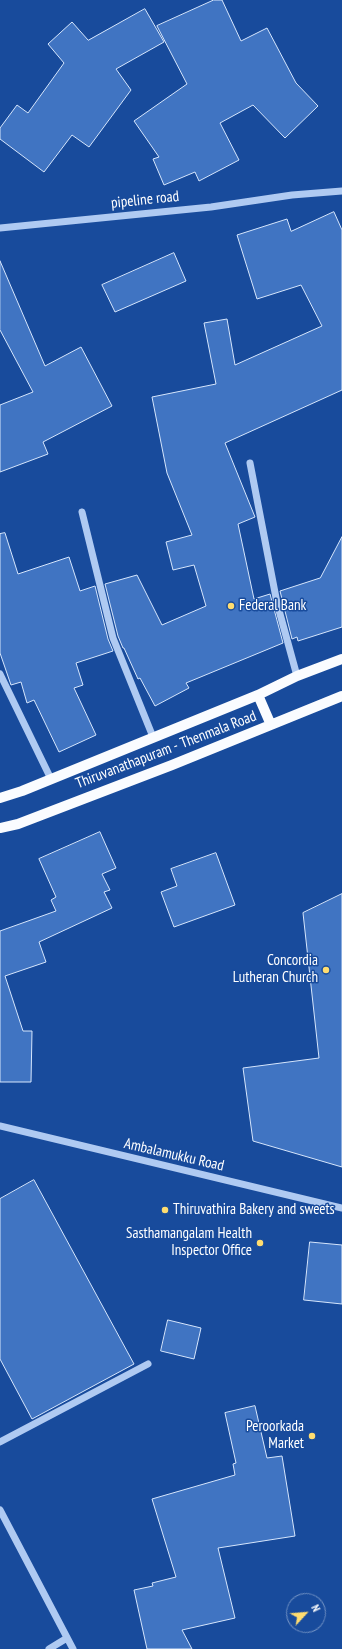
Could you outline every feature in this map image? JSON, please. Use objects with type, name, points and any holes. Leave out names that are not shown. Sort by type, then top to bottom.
[{"type":"main road","points":[[0,798],[22,791],[258,695],[297,676],[342,659]]},
{"type":"main road","points":[[258,695],[271,725]]},
{"type":"main road","name":"Thiruvanathapuram - Thenmala Road","points":[[0,828],[18,824],[342,696]]},
{"type":"street","name":"pipeline road","points":[[0,228],[210,207],[292,195],[342,191]]},
{"type":"street","points":[[250,463],[277,603],[297,676]]},
{"type":"street","points":[[82,512],[113,638],[153,737]]},
{"type":"street","points":[[0,674],[51,779]]},
{"type":"street","name":"Ambalamukku Road","points":[[0,1126],[342,1208]]},
{"type":"street","points":[[0,1442],[148,1364]]},
{"type":"street","points":[[0,1510],[73,1649]]},
{"type":"street","points":[[49,1649],[67,1638]]},
{"type":"building","points":[[214,0],[222,0],[241,41],[267,28],[296,83],[318,106],[285,138],[253,105],[220,123],[239,160],[199,181],[195,172],[164,185],[153,159],[159,157],[134,121],[187,84],[157,26]]},
{"type":"building","points":[[145,9],[164,42],[116,69],[131,90],[89,147],[72,135],[44,172],[0,139],[0,128],[17,105],[28,113],[64,63],[48,44],[72,22],[88,40]]},
{"type":"building","points":[[334,212],[342,230],[342,390],[225,443],[255,517],[238,524],[254,599],[270,594],[283,643],[186,683],[189,688],[155,706],[140,678],[138,679],[118,636],[105,584],[137,575],[162,625],[206,606],[194,565],[173,570],[166,542],[192,535],[167,473],[152,397],[216,384],[204,323],[227,319],[235,365],[322,326],[301,285],[257,299],[237,235],[287,219],[291,231]]},
{"type":"building","points":[[174,253],[186,281],[115,312],[102,285]]},
{"type":"building","points":[[0,261],[45,366],[81,347],[112,406],[43,442],[48,454],[0,472],[0,405],[33,392],[0,330]]},
{"type":"building","points":[[5,533],[18,574],[69,557],[80,591],[95,586],[108,639],[113,651],[76,663],[83,685],[74,688],[96,735],[59,752],[34,700],[27,703],[21,682],[11,685],[0,653],[0,534]]},
{"type":"building","points":[[342,537],[342,627],[298,641],[297,637],[292,639],[280,591],[320,578]]},
{"type":"building","points":[[100,832],[116,868],[102,874],[110,890],[104,892],[112,908],[39,942],[46,962],[5,976],[23,1031],[32,1031],[31,1082],[0,1082],[0,931],[56,911],[51,900],[56,897],[39,859]]},
{"type":"building","points":[[216,853],[235,905],[174,927],[161,892],[177,886],[171,869]]},
{"type":"building","points":[[342,894],[342,1167],[253,1141],[243,1068],[319,1058],[303,913]]},
{"type":"building","points":[[34,1180],[134,1364],[32,1419],[0,1359],[0,1199]]},
{"type":"building","points":[[310,1242],[342,1245],[342,1304],[304,1300]]},
{"type":"building","points":[[168,1320],[201,1328],[194,1359],[161,1351]]},
{"type":"building","points":[[255,1406],[267,1458],[282,1456],[295,1536],[218,1548],[235,1618],[182,1630],[192,1649],[147,1649],[134,1590],[153,1586],[152,1583],[176,1577],[152,1499],[235,1475],[233,1464],[236,1463],[225,1413]]},
{"type":"place","name":"Federal Bank","points":[[231,606]]},
{"type":"place","name":"Concordia Lutheran Church","points":[[326,970]]},
{"type":"place","name":"Thiruvathira Bakery and sweets","points":[[165,1210]]},
{"type":"place","name":"Sasthamangalam Health Inspector Office","points":[[260,1243]]},
{"type":"place","name":"Peroorkada Market","points":[[312,1436]]}]
